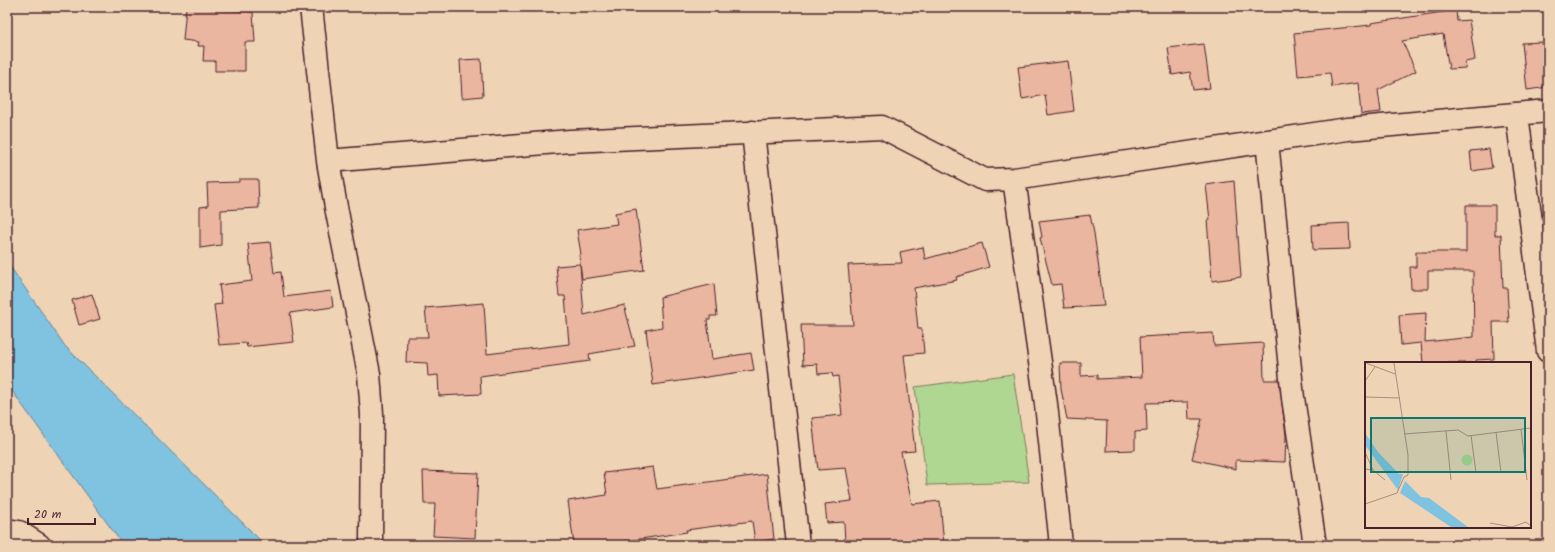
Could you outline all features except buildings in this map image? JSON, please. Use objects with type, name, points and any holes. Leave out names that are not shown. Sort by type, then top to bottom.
[{"type":"street","points":[[311,7],[328,161],[369,374],[372,414],[371,545]]},
{"type":"street","points":[[328,161],[570,141],[882,127],[985,180],[1014,179],[1348,129],[1517,115],[1548,111]]},
{"type":"street","points":[[1517,115],[1548,351]]},
{"type":"street","points":[[753,132],[798,545]]},
{"type":"street","points":[[1267,141],[1293,398],[1315,545]]},
{"type":"street","points":[[1014,179],[1046,404],[1061,545]]},
{"type":"street","points":[[11,526],[39,545]]},
{"type":"green space","points":[[1013,374],[1029,482],[927,485],[915,387]]},
{"type":"water","points":[[7,262],[65,346],[265,545],[123,545],[7,384]]}]
